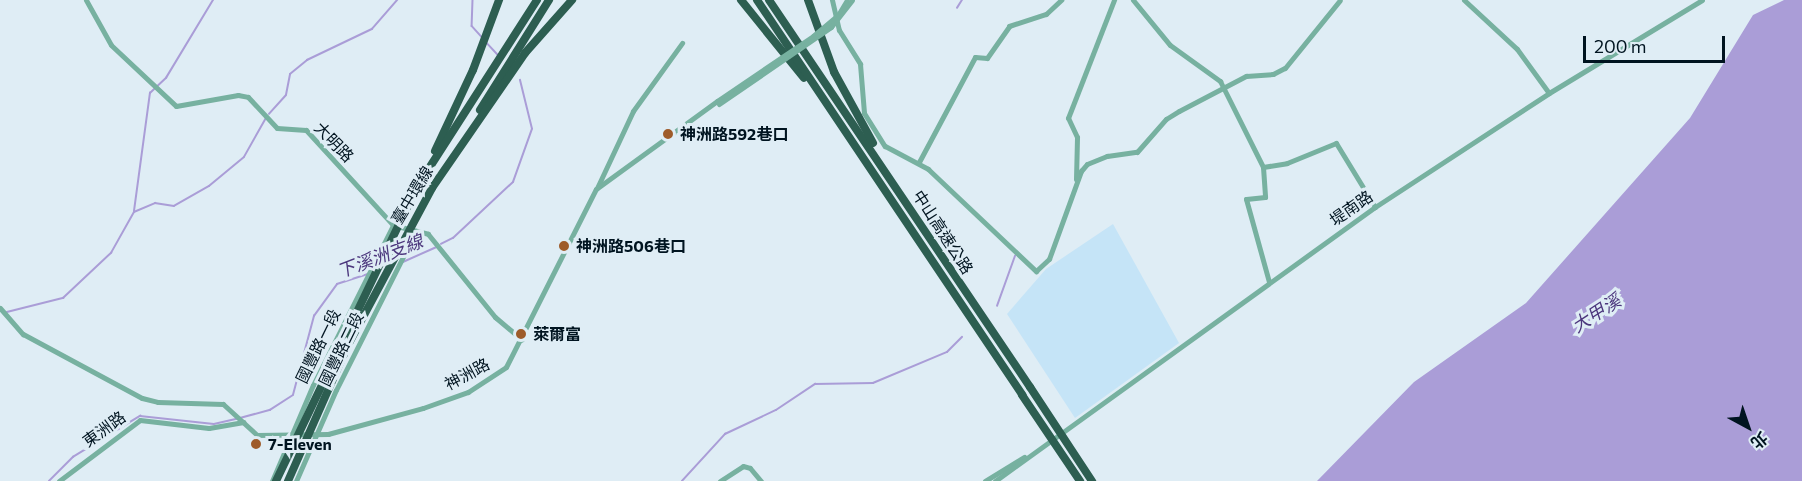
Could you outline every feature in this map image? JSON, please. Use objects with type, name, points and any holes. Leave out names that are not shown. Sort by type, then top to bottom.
[{"type":"highway","points":[[417,187],[484,43],[497,0]]},
{"type":"highway","name":"臺中環線","points":[[274,481],[417,187],[537,0]]},
{"type":"highway","name":"臺中環線","points":[[288,481],[349,343],[432,188],[549,0]]},
{"type":"highway","points":[[432,188],[525,53],[572,0]]},
{"type":"highway","points":[[525,53],[577,0]]},
{"type":"highway","points":[[741,0],[841,120]]},
{"type":"highway","name":"中山高速公路","points":[[757,0],[841,120],[1080,481]]},
{"type":"highway","name":"中山高速公路","points":[[768,0],[906,199],[1092,481]]},
{"type":"highway","points":[[808,0],[825,49],[854,113],[906,199]]},
{"type":"highway","points":[[813,0],[825,49]]},
{"type":"street","name":"大明路","points":[[86,0],[111,45],[172,103],[183,107],[233,96],[248,97],[277,128],[306,130],[393,225]]},
{"type":"street","points":[[832,0],[839,30],[860,63],[868,121],[885,146],[919,162],[1036,271],[1054,247],[1076,185],[1088,164],[1107,156],[1137,152],[1166,119],[1246,76],[1273,74],[1285,68],[1340,0]]},
{"type":"street","name":"神洲路","points":[[718,103],[820,30],[847,0]]},
{"type":"street","name":"神洲路","points":[[0,308],[23,334],[142,398],[158,402],[220,403],[257,435],[316,435],[468,392],[506,367],[522,340],[596,189],[690,122],[831,27],[852,0]]},
{"type":"street","points":[[1048,0],[1051,9]]},
{"type":"street","points":[[919,162],[975,57],[987,58],[1009,26],[1051,9],[1061,0]]},
{"type":"street","points":[[1076,185],[1077,137],[1068,118],[1114,0]]},
{"type":"street","points":[[1133,0],[1170,45],[1220,81],[1263,167],[1265,197],[1246,199],[1269,282]]},
{"type":"street","points":[[1464,0],[1517,49],[1549,93]]},
{"type":"street","name":"堤南路","points":[[995,481],[1101,407],[1130,380],[1375,207],[1549,93],[1702,0]]},
{"type":"street","points":[[596,189],[633,111],[682,43]]},
{"type":"street","points":[[1263,167],[1287,164],[1336,143],[1375,207]]},
{"type":"street","points":[[393,225],[429,234],[495,317],[522,340]]},
{"type":"street","name":"國豐路一段","points":[[274,481],[291,435],[393,225]]},
{"type":"street","name":"國豐路二段","points":[[296,481],[316,435],[416,231]]},
{"type":"street","name":"東洲路","points":[[59,481],[140,420],[209,428],[243,422]]},
{"type":"street","name":"堤南路","points":[[985,481],[1017,459],[1029,456]]},
{"type":"street","points":[[720,481],[734,470],[750,468],[761,481]]},
{"type":"shaded area","points":[[1113,224],[1179,343],[1075,418],[1007,314],[1046,269]]},
{"type":"water","name":"大甲溪","points":[[1784,0],[1802,0],[1802,481],[1317,481],[1414,382],[1526,303],[1690,118],[1753,15]]},
{"type":"waterway","points":[[134,211],[150,93],[166,78],[213,0]]},
{"type":"waterway","points":[[269,114],[286,95],[290,74],[307,60],[372,29],[397,0]]},
{"type":"waterway","name":"下溪洲支線","points":[[473,0],[472,26],[482,37]]},
{"type":"waterway","points":[[957,8],[962,0]]},
{"type":"waterway","name":"下溪洲支線","points":[[487,43],[498,55]]},
{"type":"waterway","name":"下溪洲支線","points":[[441,244],[453,238],[513,182],[532,129],[520,80]]},
{"type":"waterway","points":[[7,312],[63,298],[111,253],[134,212],[155,203],[174,206],[209,186],[244,157],[266,118]]},
{"type":"waterway","name":"下溪洲支線","points":[[403,262],[437,247]]},
{"type":"waterway","points":[[997,306],[1015,256]]},
{"type":"waterway","name":"下溪洲支線","points":[[240,418],[270,410],[293,395],[314,316],[337,284],[367,274]]},
{"type":"waterway","points":[[682,481],[725,434],[776,410],[815,384],[873,383],[947,352],[962,337]]},
{"type":"waterway","name":"下溪洲支線","points":[[49,481],[73,457],[140,416],[214,424],[236,419]]},
{"type":"place","name":"神洲路592巷口","points":[[668,134]]},
{"type":"place","name":"神洲路506巷口","points":[[564,246]]},
{"type":"place","name":"萊爾富","points":[[521,334]]},
{"type":"place","name":"7-Eleven","points":[[256,444]]}]
